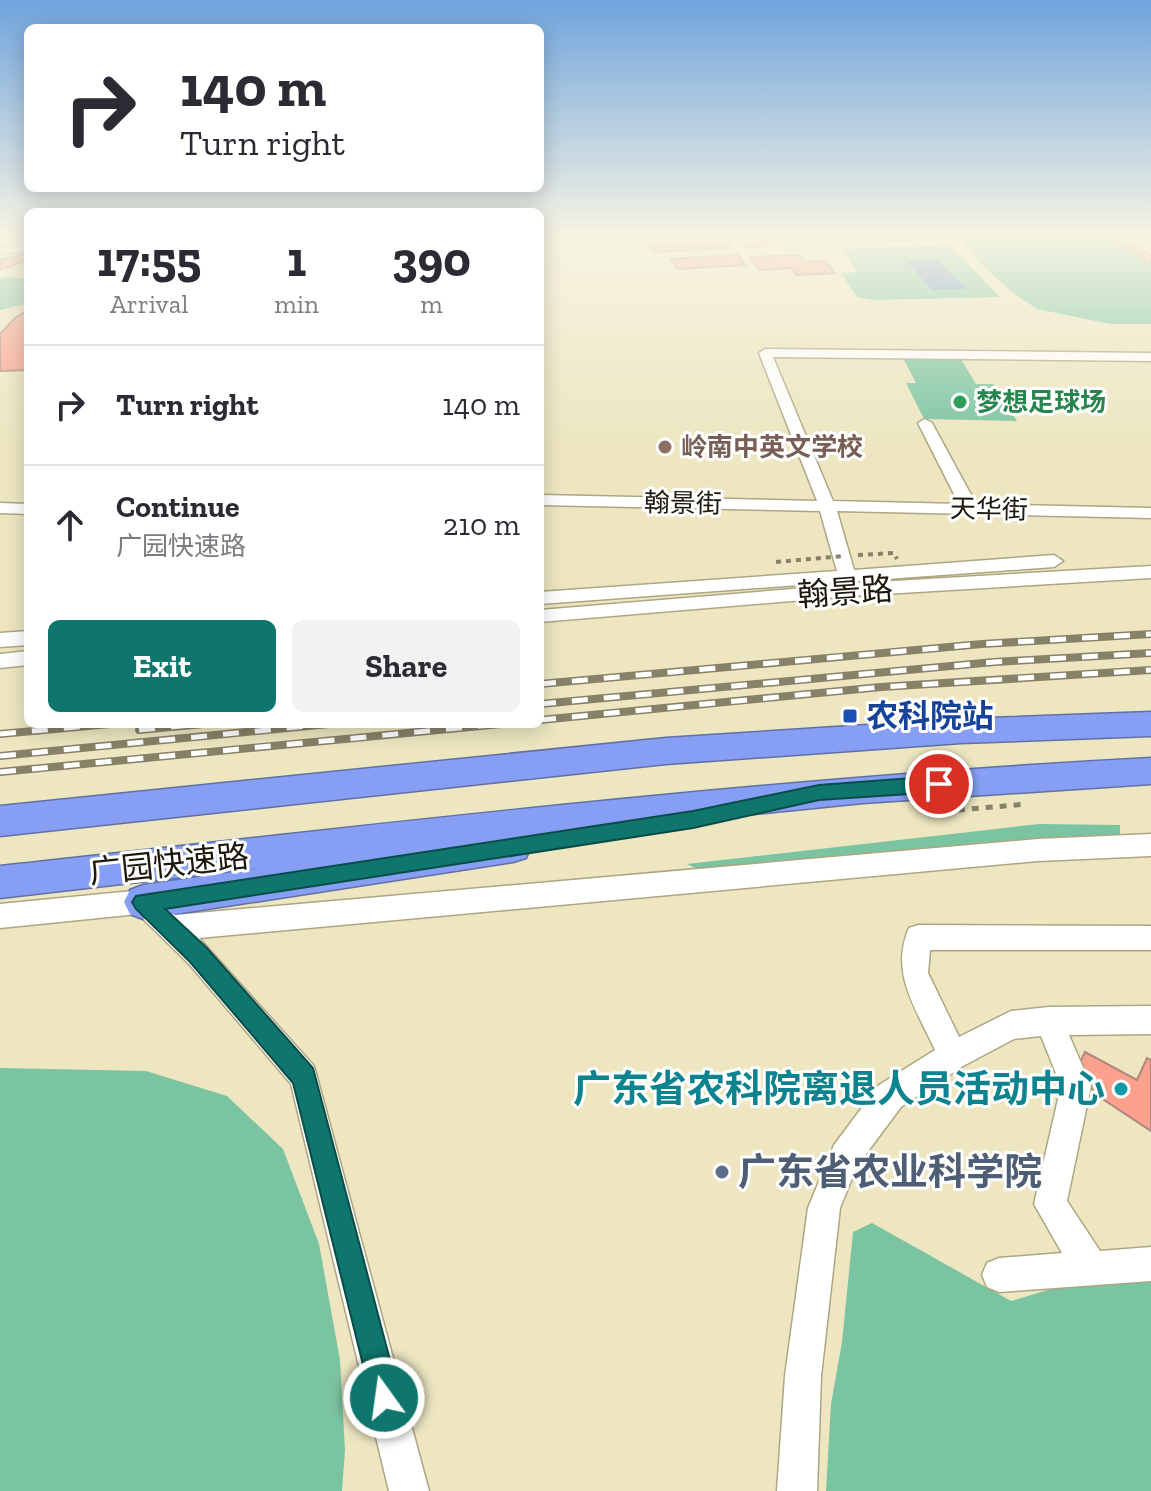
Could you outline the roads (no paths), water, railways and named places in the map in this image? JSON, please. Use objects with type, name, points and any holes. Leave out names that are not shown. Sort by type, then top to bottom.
[{"type":"highway","name":"广园快速路","points":[[0,821],[666,751],[916,733],[1151,724]]},
{"type":"highway","name":"广园快速路","points":[[0,882],[819,793],[1035,776],[1151,771]]},
{"type":"highway","points":[[143,902],[693,819],[819,793]]},
{"type":"street","points":[[848,583],[827,506],[765,353],[1151,357]]},
{"type":"street","points":[[925,423],[970,509]]},
{"type":"street","name":"翰景街","points":[[544,500],[827,506]]},
{"type":"street","name":"天华街","points":[[827,506],[1151,513]]},
{"type":"street","points":[[0,508],[24,509]]},
{"type":"street","name":"翰景路","points":[[544,616],[848,583],[1151,557]]},
{"type":"street","name":"翰景路","points":[[544,598],[1151,572]]},
{"type":"street","points":[[0,640],[24,638]]},
{"type":"street","points":[[0,661],[24,658]]},
{"type":"street","points":[[171,928],[1038,850],[1151,845]]},
{"type":"street","points":[[0,916],[143,902],[198,955],[304,1076],[409,1491]]},
{"type":"street","points":[[953,1056],[914,974],[918,937],[1151,938]]},
{"type":"street","points":[[797,1491],[803,1376],[824,1208],[845,1156],[890,1096],[953,1056],[1011,1025],[1049,1021],[1151,1020]]},
{"type":"street","points":[[1049,1021],[1076,1086],[1050,1204],[1091,1268]]},
{"type":"street","points":[[999,1275],[1151,1264]]},
{"type":"railway","points":[[544,684],[982,644],[1151,634]]},
{"type":"railway","points":[[544,704],[994,662],[1151,653]]},
{"type":"railway","points":[[544,720],[881,687],[1151,670]]},
{"type":"railway","points":[[0,734],[66,728]]},
{"type":"railway","points":[[139,730],[160,728]]},
{"type":"railway","points":[[0,756],[288,728]]},
{"type":"railway","points":[[0,772],[459,728]]},
{"type":"place","name":"梦想足球场","points":[[960,402]]},
{"type":"place","name":"岭南中英文学校","points":[[665,447]]},
{"type":"place","name":"农科院站","points":[[850,716]]},
{"type":"place","name":"广东省农科院离退人员活动中心","points":[[1121,1089]]},
{"type":"place","name":"广东省农业科学院","points":[[722,1172]]}]
